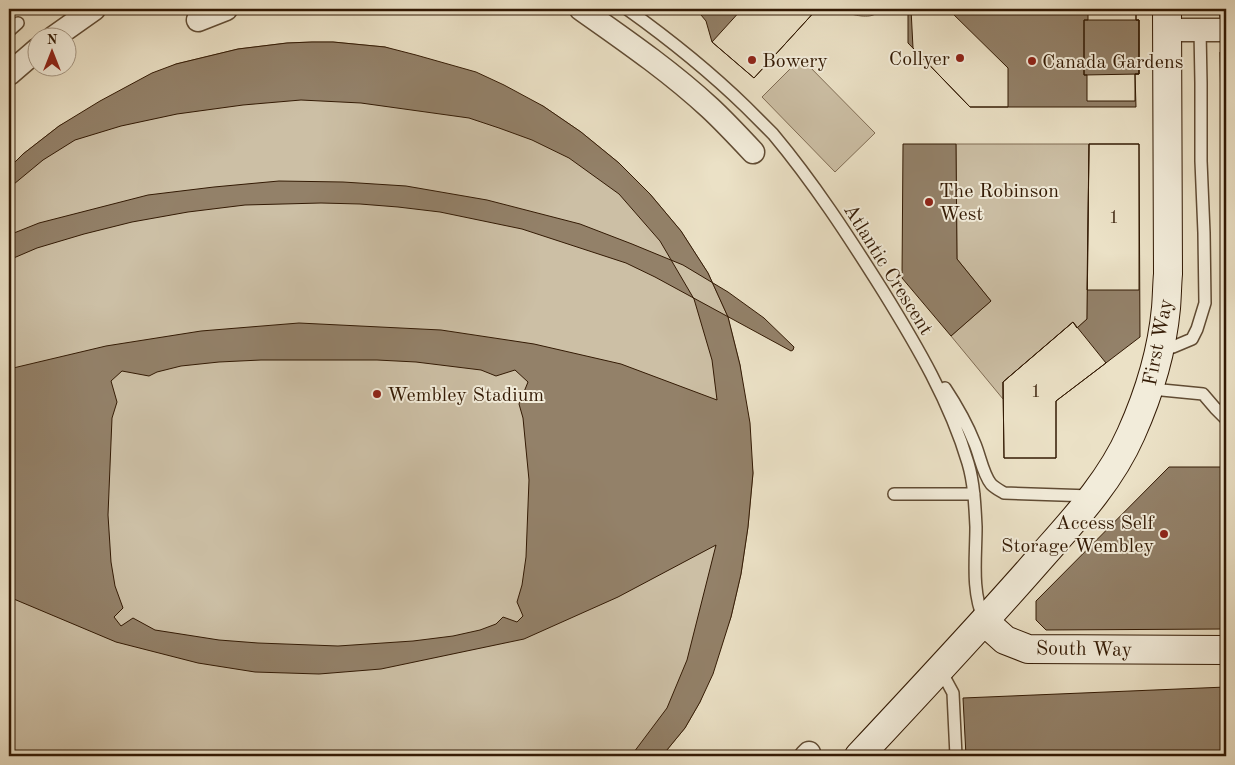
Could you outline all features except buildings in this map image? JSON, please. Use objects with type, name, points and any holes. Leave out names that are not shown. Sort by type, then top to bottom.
[{"type":"main road","name":"First Way","points":[[984,622],[1094,497],[1130,436],[1149,387],[1160,345],[1166,307],[1168,274],[1167,20]]},
{"type":"main road","name":"South Way","points":[[984,622],[1005,640],[1028,649],[1226,650]]},
{"type":"main road","points":[[859,756],[984,622]]},
{"type":"street","points":[[67,28],[94,9]]},
{"type":"street","points":[[198,20],[226,9]]},
{"type":"street","points":[[581,9],[666,70],[710,108],[753,152]]},
{"type":"street","points":[[1167,20],[1200,30],[1226,30]]},
{"type":"street","points":[[9,74],[28,58]]},
{"type":"lane","name":"Atlantic Crescent","points":[[627,9],[674,43],[708,72],[771,133],[813,184],[901,320],[949,408],[969,465],[974,494],[978,607],[984,622]]},
{"type":"lane","points":[[1160,345],[1173,347],[1192,339],[1205,303],[1200,30]]},
{"type":"lane","points":[[901,320],[957,406],[991,484],[1004,493],[1094,497]]},
{"type":"lane","points":[[1149,387],[1203,394],[1226,419]]},
{"type":"lane","points":[[894,494],[974,494]]},
{"type":"lane","points":[[940,669],[953,693],[956,756]]},
{"type":"shaded area","points":[[845,9],[881,9],[874,15],[866,16],[847,13]]},
{"type":"shaded area","name":"Wembley Stadium","points":[[312,42],[385,47],[543,106],[581,132],[619,163],[650,194],[681,231],[708,273],[728,317],[740,365],[753,473],[748,527],[741,574],[731,617],[700,702],[685,728],[662,756],[9,756],[9,168],[23,154],[59,126],[176,64],[238,49]]},
{"type":"shaded area","points":[[801,58],[875,133],[835,172],[762,97]]},
{"type":"shaded area","points":[[956,144],[1089,144],[1087,319],[1077,328],[1073,322],[1003,382],[1003,399],[951,336],[991,301],[957,259]]},
{"type":"place","name":"Collyer","points":[[960,58]]},
{"type":"place","name":"Bowery","points":[[752,60]]},
{"type":"place","name":"Canada Gardens","points":[[1032,61]]},
{"type":"place","name":"The Robinson West","points":[[929,202]]},
{"type":"place","name":"Wembley Stadium","points":[[377,394]]},
{"type":"place","name":"Access Self Storage Wembley","points":[[1164,534]]}]
